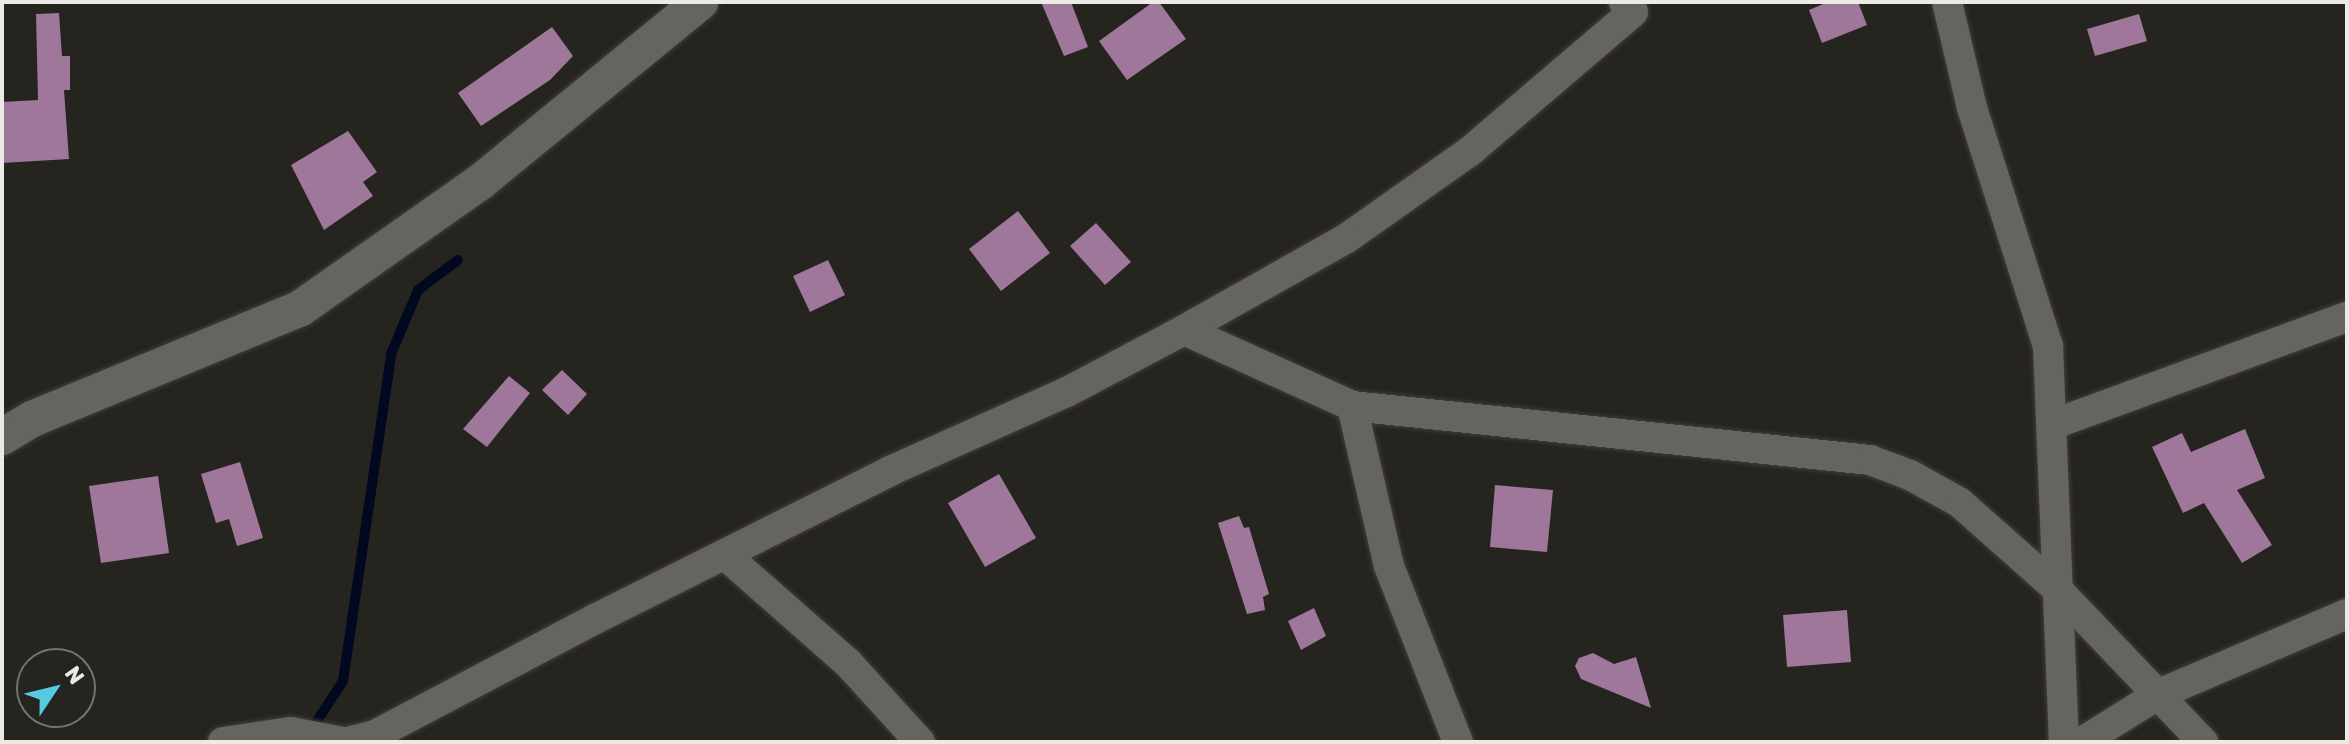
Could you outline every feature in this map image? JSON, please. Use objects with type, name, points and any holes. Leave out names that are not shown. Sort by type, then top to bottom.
[{"type":"street","points":[[2,437],[32,419],[301,308],[479,183],[700,2]]},
{"type":"street","points":[[1947,2],[1972,108],[2048,346],[2054,424],[2054,586],[2064,742]]},
{"type":"street","points":[[223,742],[291,732],[345,742],[375,735],[890,471],[1067,392],[1347,238],[1469,152],[1635,5]]},
{"type":"street","points":[[2054,424],[2347,317]]},
{"type":"street","points":[[1184,330],[1352,406],[1870,460],[1910,475],[1959,502],[2054,586],[2203,742]]},
{"type":"street","points":[[1352,406],[1389,566],[1458,742]]},
{"type":"street","points":[[725,555],[848,663],[920,742]]},
{"type":"street","points":[[2082,742],[2159,694],[2347,614]]},
{"type":"building","points":[[1041,2],[1071,2],[1088,47],[1064,56]]},
{"type":"building","points":[[1153,2],[1159,2],[1186,39],[1127,80],[1099,41]]},
{"type":"building","points":[[1828,2],[1858,2],[1867,25],[1822,43],[1809,10]]},
{"type":"building","points":[[59,13],[62,56],[70,56],[70,90],[64,90],[69,159],[2,163],[2,102],[38,100],[36,14]]},
{"type":"building","points":[[2139,14],[2147,41],[2095,56],[2087,29]]},
{"type":"building","points":[[552,27],[573,56],[550,80],[481,126],[458,93]]},
{"type":"building","points":[[348,131],[377,172],[363,182],[373,196],[324,230],[291,165]]},
{"type":"building","points":[[1018,211],[1050,253],[1001,291],[969,249]]},
{"type":"building","points":[[1096,223],[1131,262],[1105,285],[1070,246]]},
{"type":"building","points":[[828,260],[845,295],[810,312],[793,276]]},
{"type":"building","points":[[562,370],[587,394],[568,415],[542,390]]},
{"type":"building","points":[[509,376],[530,393],[487,447],[463,429]]},
{"type":"building","points":[[2245,429],[2265,478],[2237,490],[2272,545],[2242,563],[2204,503],[2183,513],[2152,447],[2182,433],[2191,452]]},
{"type":"building","points":[[240,462],[263,538],[237,546],[229,519],[216,523],[201,474]]},
{"type":"building","points":[[999,474],[1036,538],[985,567],[948,503]]},
{"type":"building","points":[[158,476],[169,553],[101,563],[89,486]]},
{"type":"building","points":[[1495,485],[1553,490],[1547,552],[1490,547]]},
{"type":"building","points":[[1239,516],[1244,528],[1249,527],[1269,594],[1263,597],[1265,610],[1247,614],[1218,523]]},
{"type":"building","points":[[1314,608],[1326,636],[1301,650],[1288,621]]},
{"type":"building","points":[[1847,610],[1851,662],[1787,667],[1783,615]]},
{"type":"building","points":[[1593,653],[1614,664],[1636,657],[1651,708],[1581,679],[1575,666],[1579,658]]},
{"type":"waterway","points":[[315,724],[343,681],[391,354],[418,290],[458,260]]}]
